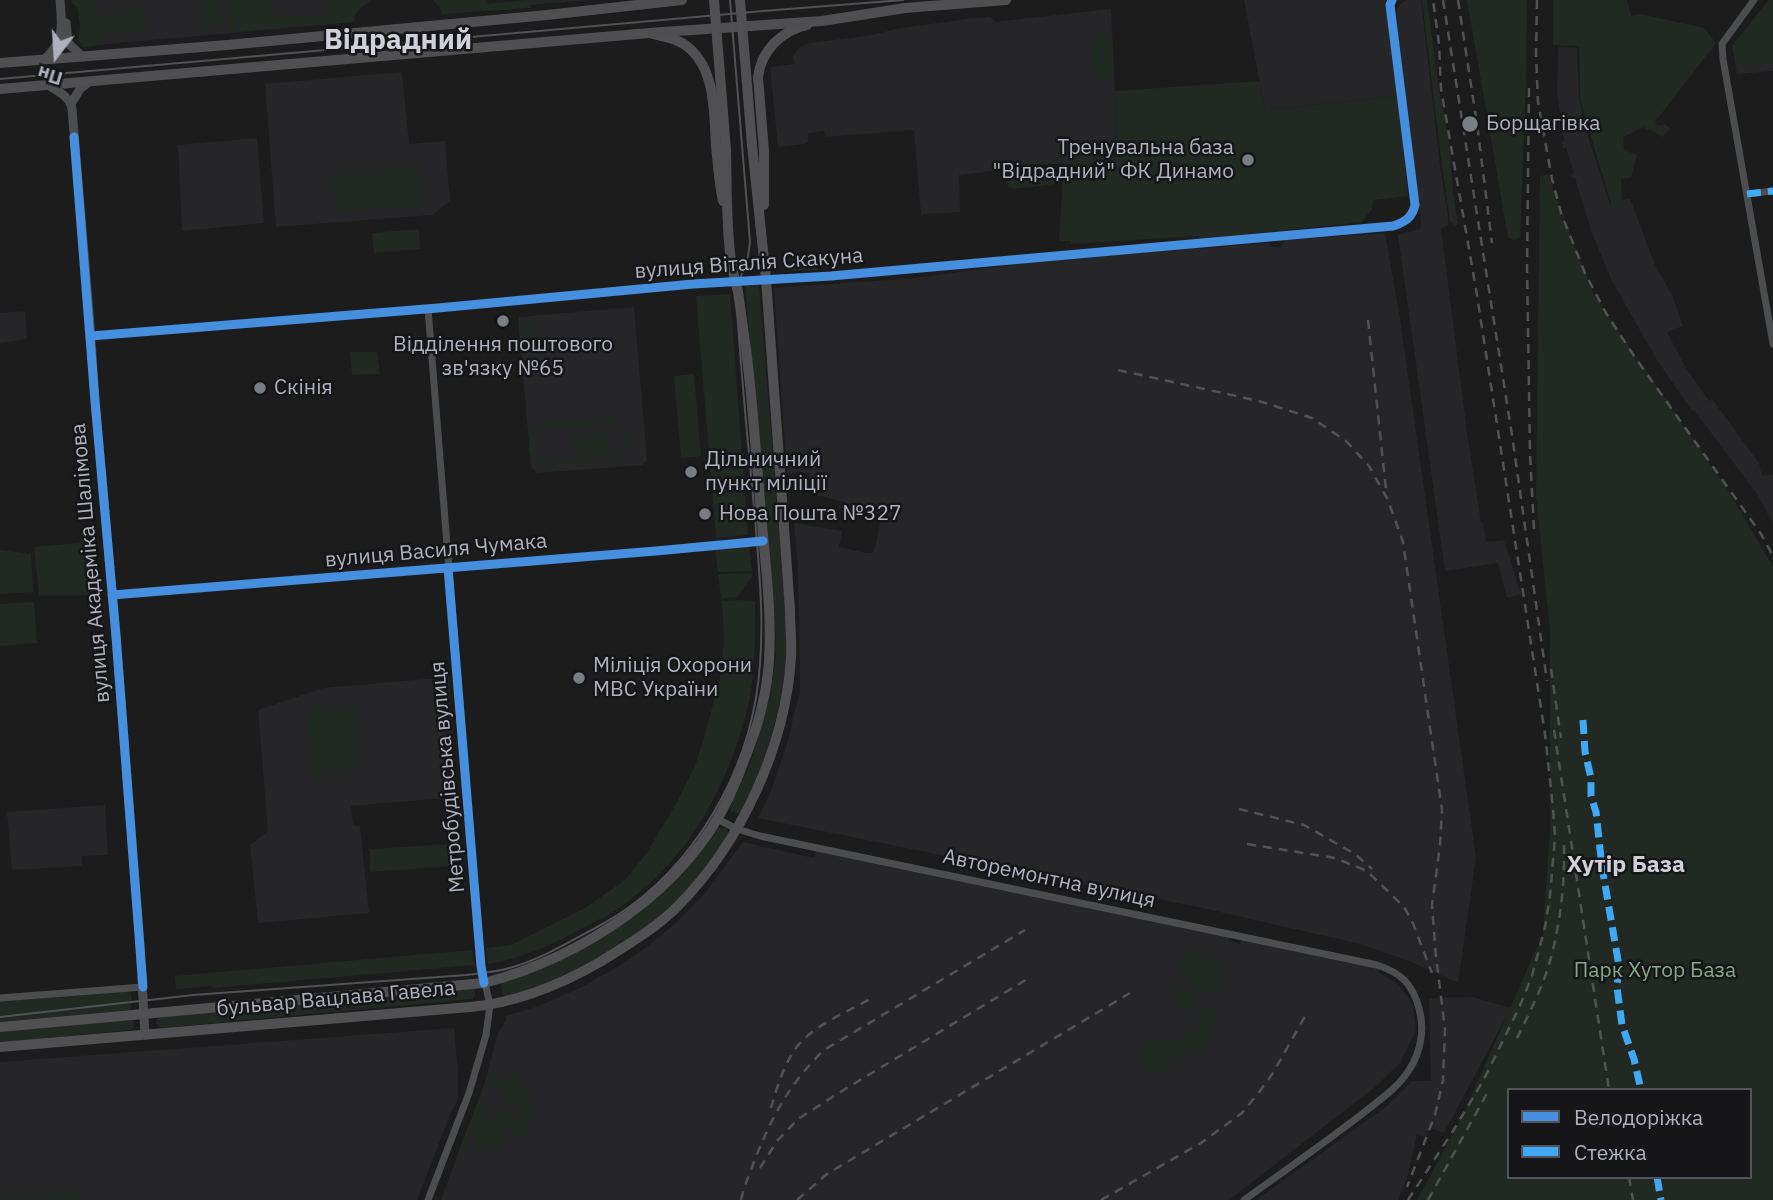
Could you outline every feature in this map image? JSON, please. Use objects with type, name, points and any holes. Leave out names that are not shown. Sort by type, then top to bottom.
[{"type":"main road","points":[[645,4],[663,0]]},
{"type":"main road","points":[[0,63],[547,15],[682,0]]},
{"type":"main road","name":"бульвар Вацлава Гавела","points":[[0,1027],[484,983],[528,970],[566,953],[624,917],[670,879],[716,819],[729,798],[757,727],[769,660],[767,576],[746,351],[728,232],[726,150],[713,0]]},
{"type":"main road","name":"бульвар Вацлава Гавела","points":[[0,1047],[490,1005],[541,990],[582,972],[647,933],[677,907],[705,875],[737,829],[775,742],[791,658],[790,610],[765,279],[740,0]]},
{"type":"main road","points":[[0,89],[649,33],[822,21],[905,8],[1006,0]]},
{"type":"main road","points":[[762,244],[764,150],[759,67],[762,57],[778,40],[800,27],[822,21]]},
{"type":"main road","points":[[649,33],[679,41],[690,48],[706,73],[712,99],[719,179],[728,232]]},
{"type":"street","points":[[62,0],[68,43],[83,57]]},
{"type":"street","points":[[45,59],[59,44],[62,0]]},
{"type":"street","name":"вулиця Віталія Скакуна","points":[[91,336],[428,309],[668,286],[831,276],[1393,226],[1408,220],[1413,214],[1414,196],[1390,5],[1392,0]]},
{"type":"street","points":[[1754,0],[1722,44],[1773,344]]},
{"type":"street","points":[[48,85],[65,96],[71,104],[80,89],[89,82]]},
{"type":"street","name":"вулиця Академіка Шалімова","points":[[71,104],[145,1035]]},
{"type":"street","points":[[1747,194],[1773,191]]},
{"type":"street","name":"Метробудівська вулиця","points":[[428,309],[481,966],[490,1005]]},
{"type":"street","name":"вулиця Василя Чумака","points":[[112,595],[763,541]]},
{"type":"street","name":"Авторемонтна вулиця","points":[[716,819],[760,836],[1394,970],[1405,979],[1417,998],[1421,1015],[1420,1046],[1408,1073],[1391,1091],[1345,1127],[1244,1200]]},
{"type":"street","points":[[0,998],[143,987]]},
{"type":"street","points":[[428,1200],[469,1093],[485,1035],[490,1005]]},
{"type":"shaded area","points":[[79,0],[371,2],[358,9],[354,22],[84,46]]},
{"type":"shaded area","points":[[1244,0],[1385,0],[1398,96],[1265,110]]},
{"type":"shaded area","points":[[1407,0],[1421,0],[1448,216],[1448,225],[1441,229],[1481,522],[1486,542],[1504,540],[1521,594],[1507,598],[1498,563],[1445,571],[1398,235],[1420,229],[1421,223],[1396,13],[1400,4]]},
{"type":"shaded area","points":[[1769,0],[1773,0],[1773,71],[1737,74],[1732,46]]},
{"type":"shaded area","points":[[1111,9],[1118,157],[959,175],[960,212],[921,214],[914,130],[825,137],[824,131],[808,133],[808,142],[804,144],[778,147],[770,67],[795,64],[794,54],[800,47],[810,43],[966,19],[990,17],[995,22]]},
{"type":"shaded area","points":[[1558,47],[1577,48],[1579,99],[1610,204],[1630,198],[1655,265],[1672,295],[1683,326],[1667,332],[1686,368],[1709,401],[1712,399],[1759,463],[1762,476],[1773,475],[1773,524],[1757,494],[1694,410],[1692,411],[1657,360],[1612,281],[1592,233],[1575,178],[1572,178],[1571,174],[1574,172],[1566,148],[1563,148],[1557,93]]},
{"type":"shaded area","points":[[402,72],[409,144],[445,141],[450,201],[432,215],[276,227],[265,84]]},
{"type":"shaded area","points":[[257,138],[264,223],[182,231],[178,145]]},
{"type":"shaded area","points":[[1385,233],[1400,319],[1476,857],[1458,983],[1409,961],[1360,944],[1198,907],[758,818],[771,791],[787,744],[800,690],[798,567],[794,523],[842,531],[839,547],[872,553],[882,515],[875,513],[875,508],[814,494],[810,489],[809,472],[787,474],[774,288],[916,278],[1017,264],[1132,254],[1268,243],[1272,247],[1280,247],[1286,240]]},
{"type":"shaded area","points":[[634,307],[647,460],[642,465],[536,473],[531,467],[518,317]]},
{"type":"shaded area","points":[[25,311],[27,339],[0,343],[0,313]]},
{"type":"shaded area","points":[[449,677],[457,797],[351,806],[353,826],[360,826],[369,913],[258,923],[250,845],[268,831],[258,710],[323,688]]},
{"type":"shaded area","points":[[105,805],[108,855],[82,856],[82,866],[12,870],[7,812]]},
{"type":"shaded area","points":[[743,842],[814,858],[817,848],[1230,931],[1229,941],[1240,944],[1242,938],[1379,964],[1379,973],[1397,983],[1408,997],[1413,1007],[1416,1030],[1400,1063],[1374,1088],[1229,1200],[441,1200],[485,1082],[497,1036],[506,1020],[505,1016],[539,1006],[580,988],[649,945],[702,897]]},
{"type":"shaded area","points":[[1472,997],[1511,1008],[1444,1133],[1430,1128],[1426,1137],[1417,1135],[1407,1178],[1398,1200],[1256,1200],[1387,1106],[1412,1081],[1431,1081],[1429,998]]},
{"type":"shaded area","points":[[454,1028],[458,1099],[417,1200],[0,1200],[0,1062]]},
{"type":"green space","points":[[71,0],[94,0],[97,17],[112,13],[115,9],[141,7],[141,0],[145,0],[145,32],[103,35],[95,46],[83,47],[78,41],[80,26],[77,7]]},
{"type":"green space","points":[[201,0],[220,0],[220,25],[203,27]]},
{"type":"green space","points":[[226,0],[272,0],[274,17],[329,13],[328,0],[371,2],[359,9],[354,22],[229,32]]},
{"type":"green space","points":[[433,0],[487,0],[488,4],[525,0],[590,0],[531,5],[531,8],[442,14]]},
{"type":"green space","points":[[1422,0],[1427,0],[1439,90],[1450,146],[1458,223],[1455,227],[1450,221],[1442,166]]},
{"type":"green space","points":[[1467,0],[1527,0],[1520,237],[1514,240],[1508,237]]},
{"type":"green space","points":[[1553,0],[1627,0],[1631,16],[1640,14],[1704,28],[1716,43],[1655,122],[1658,126],[1665,124],[1670,129],[1663,137],[1643,127],[1623,137],[1624,151],[1637,154],[1631,178],[1621,179],[1622,209],[1614,214],[1580,99],[1579,46],[1553,45]]},
{"type":"green space","points":[[1769,0],[1773,0],[1773,62],[1751,66],[1735,58],[1732,46]]},
{"type":"green space","points":[[1091,37],[1112,37],[1114,76],[1093,77]]},
{"type":"green space","name":"Тренувальна база \"Відрадний\" ФК Динамо","points":[[1259,81],[1265,110],[1398,96],[1408,196],[1373,200],[1372,209],[1362,222],[1203,239],[1197,236],[1071,244],[1070,241],[1059,241],[1064,163],[1118,156],[1115,91]]},
{"type":"green space","points":[[419,166],[423,205],[335,212],[332,173]]},
{"type":"green space","points":[[1054,168],[1056,184],[1008,188],[1007,178],[1010,178],[1010,173]]},
{"type":"green space","name":"Парк Хутор База","points":[[1549,174],[1593,293],[1728,490],[1773,567],[1773,1200],[1417,1200],[1462,1117],[1543,934],[1550,829],[1550,631],[1536,496],[1540,176]]},
{"type":"green space","points":[[419,229],[420,249],[374,253],[372,233]]},
{"type":"green space","points":[[817,257],[818,270],[792,271],[791,259]]},
{"type":"green space","points":[[759,284],[787,657],[780,703],[762,770],[739,814],[730,811],[730,807],[750,765],[769,700],[776,656],[775,616],[745,286]]},
{"type":"green space","points":[[730,294],[748,535],[716,538],[696,296]]},
{"type":"green space","points":[[535,322],[537,352],[524,354],[521,323]]},
{"type":"green space","points":[[350,352],[377,352],[380,374],[352,375]]},
{"type":"green space","points":[[694,374],[701,456],[681,458],[674,376]]},
{"type":"green space","points":[[611,418],[628,431],[629,442],[617,459],[551,467],[536,460],[530,448],[532,435],[544,424]],"holes":[[[612,422],[618,425],[624,434],[625,443],[614,456],[548,462],[534,451],[536,437],[546,429]]]},
{"type":"green space","points":[[609,433],[611,452],[574,456],[571,437]]},
{"type":"green space","points":[[90,542],[93,595],[39,595],[34,547]]},
{"type":"green space","points":[[749,546],[752,571],[718,572],[715,550]]},
{"type":"green space","points":[[0,550],[31,554],[33,592],[0,594]]},
{"type":"green space","points":[[752,573],[752,577],[737,597],[721,598],[718,574]]},
{"type":"green space","points":[[722,601],[755,601],[754,664],[749,701],[731,761],[718,790],[686,843],[644,889],[615,911],[538,950],[488,964],[486,948],[511,945],[585,908],[625,880],[646,854],[677,802],[696,763],[720,678],[724,640]]},
{"type":"green space","points":[[34,602],[37,643],[0,646],[0,604]]},
{"type":"green space","points":[[355,706],[360,772],[311,775],[307,709]]},
{"type":"green space","points":[[716,827],[725,828],[730,833],[676,902],[639,933],[619,947],[575,970],[507,997],[502,994],[503,981],[629,919]]},
{"type":"green space","points":[[450,844],[453,866],[370,872],[370,849]]},
{"type":"green space","points":[[472,950],[474,965],[176,989],[175,976]]},
{"type":"green space","points":[[1190,951],[1221,960],[1224,970],[1218,993],[1196,986],[1185,978],[1180,959]]},
{"type":"green space","points":[[1167,983],[1206,1001],[1188,1010],[1185,1007],[1181,1009]]},
{"type":"green space","points":[[475,988],[475,996],[472,999],[161,1028],[156,1021],[159,1017]]},
{"type":"green space","points":[[129,990],[132,1000],[130,1010],[0,1022],[0,1001]]},
{"type":"green space","points":[[1211,1005],[1216,1014],[1210,1039],[1202,1048],[1149,1078],[1134,1052],[1164,1035],[1168,1043],[1200,1027],[1197,1014]]},
{"type":"green space","points":[[133,1020],[134,1028],[130,1030],[0,1043],[0,1030]]},
{"type":"green space","points":[[522,1072],[525,1086],[534,1104],[528,1115],[530,1125],[527,1134],[518,1138],[494,1120],[500,1109],[506,1111],[514,1121],[521,1111],[518,1103],[512,1110],[502,1097],[504,1093],[498,1087],[485,1082]]},
{"type":"green space","points":[[481,1094],[483,1102],[487,1103],[487,1108],[483,1111],[484,1122],[491,1121],[510,1142],[487,1150],[475,1146],[476,1130],[472,1126],[468,1150],[457,1155]]},
{"type":"green space","points":[[79,1191],[80,1200],[0,1200],[0,1196]]},
{"type":"tram line","points":[[0,1017],[193,995],[466,975],[507,969],[557,949],[629,907],[681,859],[703,830],[736,767],[748,733],[756,698],[761,653],[759,563],[736,291],[750,242],[730,0]]},
{"type":"tram line","points":[[0,79],[903,0]]},
{"type":"railway","points":[[1408,1200],[1483,1081],[1532,976],[1545,927],[1555,837],[1545,734],[1476,289],[1441,89],[1433,0]]},
{"type":"railway","points":[[1443,0],[1512,435],[1547,681]]},
{"type":"railway","points":[[1458,0],[1492,243]]},
{"type":"railway","points":[[1537,0],[1538,102],[1561,213],[1585,273],[1606,313],[1634,356],[1761,534],[1773,556]]},
{"type":"railway","points":[[1529,88],[1527,266],[1534,529]]},
{"type":"railway","points":[[1368,320],[1386,490]]},
{"type":"railway","points":[[1118,370],[1259,401],[1312,418],[1346,441],[1369,466],[1388,500],[1403,542],[1442,810],[1432,905],[1445,1029],[1443,1080],[1435,1115],[1407,1187]]},
{"type":"railway","points":[[1551,669],[1561,738]]},
{"type":"railway","points":[[1554,730],[1609,1088]]},
{"type":"railway","points":[[1239,809],[1304,825],[1355,854],[1372,869]]},
{"type":"railway","points":[[1247,844],[1335,858],[1367,871],[1404,907],[1432,973]]},
{"type":"railway","points":[[1517,1038],[1541,986],[1556,938],[1564,875],[1564,844]]},
{"type":"railway","points":[[741,1200],[768,1128],[801,1075],[824,1050],[1025,930]]},
{"type":"railway","points":[[760,1168],[777,1141],[798,1119],[1029,978]]},
{"type":"railway","points":[[797,1200],[827,1174],[1130,993]]},
{"type":"railway","points":[[771,1108],[786,1064],[801,1042],[825,1024],[872,998]]},
{"type":"railway","points":[[1101,1200],[1201,1143],[1242,1113],[1273,1073],[1308,1011]]},
{"type":"railway","points":[[1428,1200],[1490,1088]]},
{"type":"railway","points":[[1629,1179],[1633,1200]]},
{"type":"marked path","points":[[1747,194],[1773,191]]},
{"type":"marked path","points":[[1583,720],[1591,796],[1596,812],[1602,867],[1619,966],[1617,987],[1622,1025],[1641,1088]]},
{"type":"marked path","points":[[1657,1179],[1661,1200]]},
{"type":"cycle path","points":[[91,336],[693,284],[831,276],[1393,226],[1407,219],[1415,205],[1390,5],[1392,0]]},
{"type":"cycle path","points":[[74,137],[143,987]]},
{"type":"cycle path","points":[[112,595],[763,541]]},
{"type":"cycle path","points":[[448,568],[484,983]]},
{"type":"place","name":"Борщагівка","points":[[1470,124]]},
{"type":"place","name":"Тренувальна база \"Відрадний\" ФК Динамо","points":[[1248,160]]},
{"type":"place","name":"Відділення поштового зв'язку №65","points":[[503,321]]},
{"type":"place","name":"Скінія","points":[[260,388]]},
{"type":"place","name":"Дільничний пункт міліції","points":[[691,472]]},
{"type":"place","name":"Нова Пошта №327","points":[[705,514]]},
{"type":"place","name":"Міліція Охорони МВС України","points":[[579,678]]},
{"type":"district","name":"Відрадний","points":[[398,41]]},
{"type":"district","name":"Хутір База","points":[[1626,865]]}]
